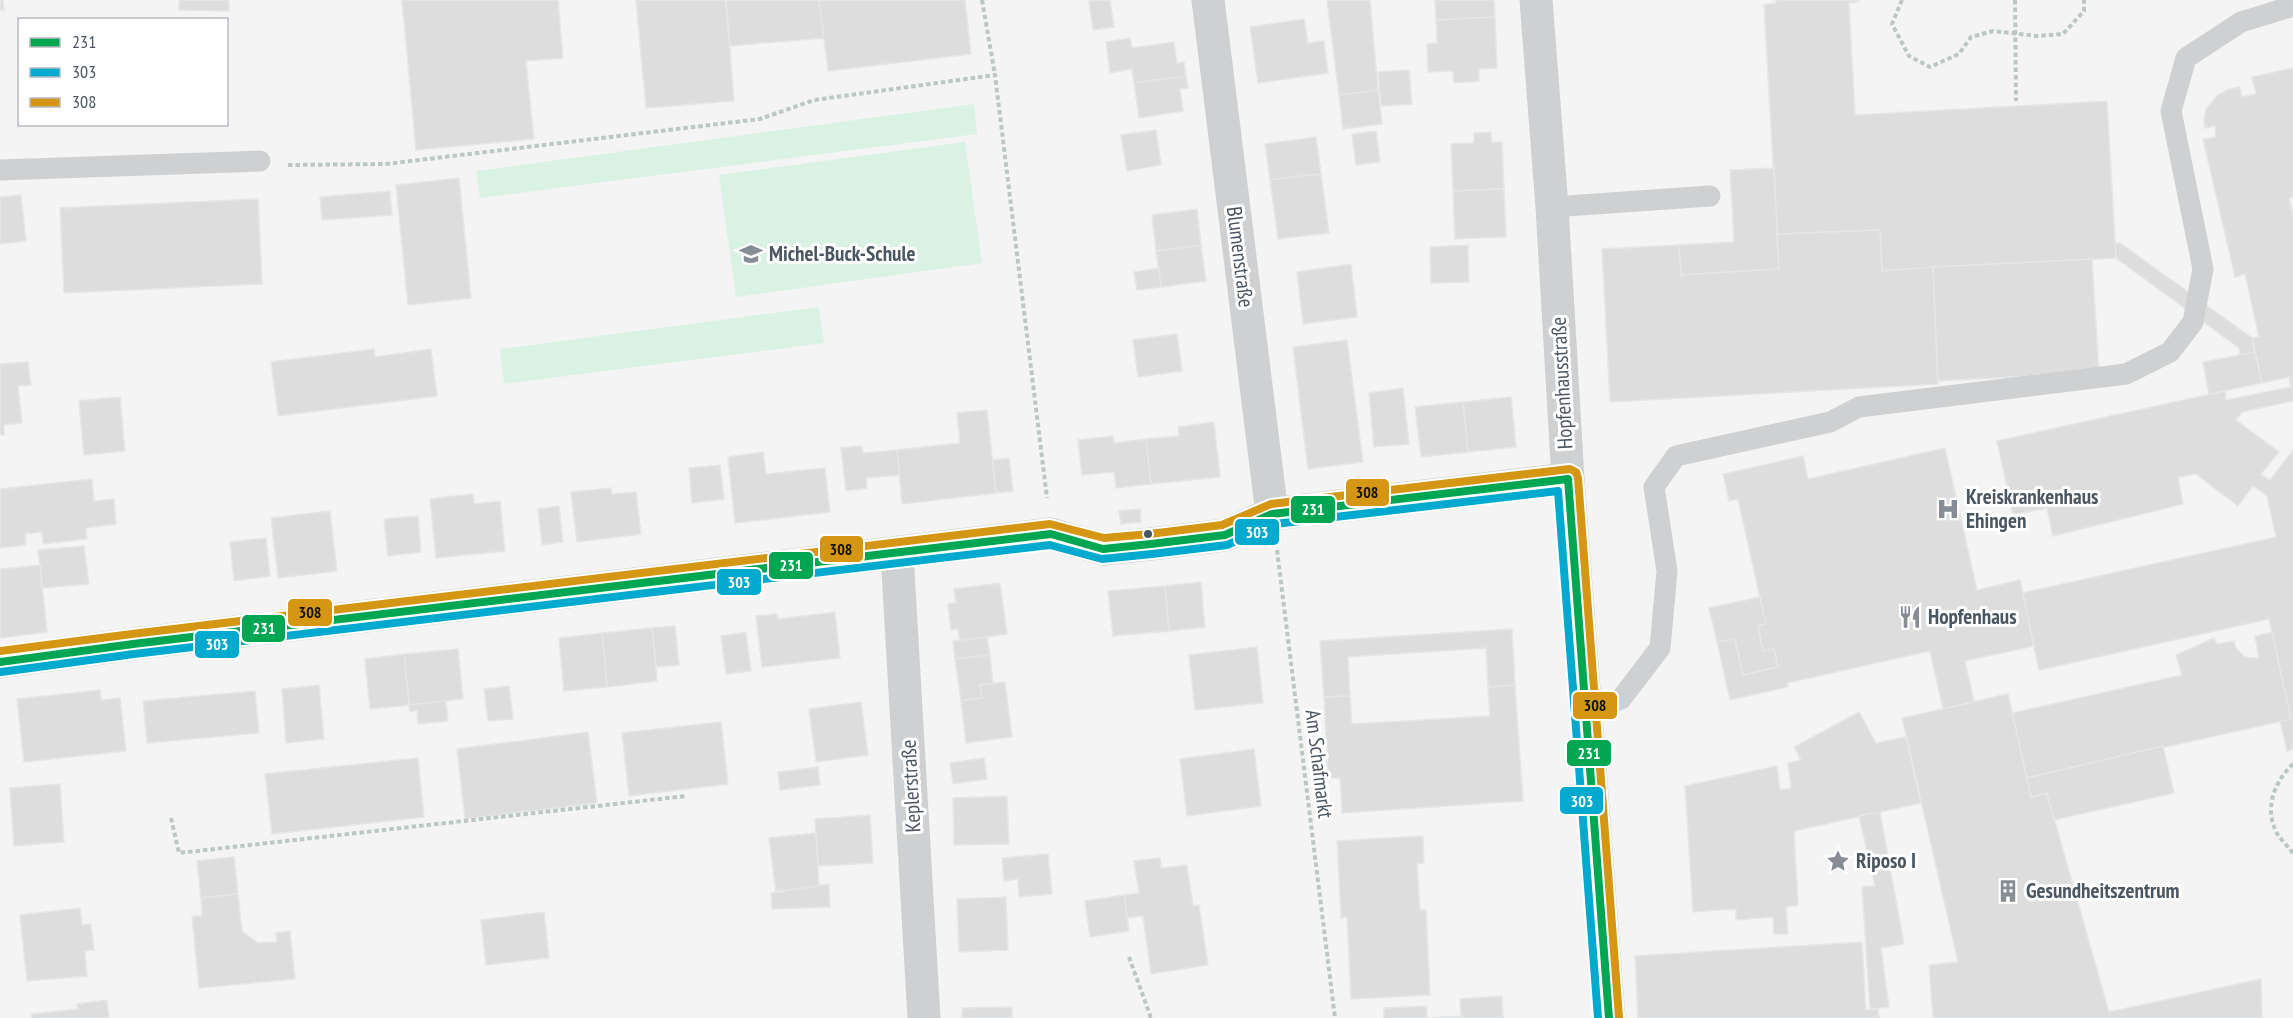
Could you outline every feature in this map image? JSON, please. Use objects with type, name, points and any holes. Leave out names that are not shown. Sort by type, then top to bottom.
[{"type":"street","name":"Blumenstraße","points":[[1208,0],[1272,514]]},
{"type":"street","name":"Hopfenhausstraße","points":[[1536,0],[1552,207],[1568,479],[1609,1018]]},
{"type":"street","points":[[0,662],[1051,534],[1103,549],[1225,535],[1272,514],[1568,479]]},
{"type":"street","name":"Keplerstraße","points":[[897,554],[924,1018]]},
{"type":"lane","points":[[1585,712],[1621,699],[1660,648],[1667,571],[1654,487],[1676,456],[1830,422],[1859,407],[2127,374],[2170,352],[2193,322],[2203,269],[2172,111],[2186,58],[2241,22],[2293,6]]},
{"type":"lane","points":[[0,170],[260,161]]},
{"type":"lane","points":[[1552,207],[1710,196]]},
{"type":"path","points":[[982,0],[995,75],[1051,534]]},
{"type":"path","points":[[1902,0],[1892,24],[1909,56],[1930,67],[1959,54],[1971,37],[1993,31],[2037,36],[2063,34],[2084,11],[2084,0]]},
{"type":"path","points":[[2015,0],[2016,101]]},
{"type":"path","points":[[260,161],[288,165],[398,162],[760,119],[814,100],[995,75]]},
{"type":"path","name":"Am Schafmarkt","points":[[1272,514],[1335,1018]]},
{"type":"path","points":[[2293,764],[2276,784],[2272,817],[2278,834],[2293,854]]},
{"type":"path","points":[[171,818],[179,853],[686,796]]},
{"type":"path","points":[[1129,957],[1151,1018]]},
{"type":"green space","points":[[974,104],[977,134],[480,198],[476,171]]},
{"type":"green space","points":[[965,142],[982,263],[736,297],[719,175]]},
{"type":"green space","points":[[819,307],[824,343],[504,384],[500,349]]},
{"type":"building","points":[[0,0],[3,0],[4,10],[0,10]]},
{"type":"building","points":[[179,0],[229,0],[229,11],[179,10]]},
{"type":"building","points":[[402,0],[558,0],[563,58],[526,61],[534,139],[416,150]]},
{"type":"building","points":[[636,0],[726,0],[734,101],[646,108]]},
{"type":"building","points":[[726,0],[819,0],[824,38],[730,46]]},
{"type":"building","points":[[819,0],[965,0],[971,54],[828,71]]},
{"type":"building","points":[[1110,0],[1114,27],[1093,30],[1089,1]]},
{"type":"building","points":[[1327,0],[1370,0],[1378,90],[1339,95]]},
{"type":"building","points":[[1435,0],[1494,0],[1495,17],[1436,20]]},
{"type":"building","points":[[1776,0],[1859,0],[1859,2],[1849,3],[1855,115],[2107,101],[2116,258],[1882,271],[1880,230],[1777,234],[1764,5],[1776,3]]},
{"type":"building","points":[[1495,17],[1497,68],[1479,69],[1479,81],[1454,83],[1453,71],[1428,72],[1427,44],[1437,43],[1436,20]]},
{"type":"building","points":[[1304,19],[1308,43],[1324,41],[1328,73],[1258,83],[1250,27]]},
{"type":"building","points":[[1130,38],[1132,48],[1174,42],[1177,63],[1184,62],[1186,76],[1134,83],[1132,69],[1110,73],[1106,42]]},
{"type":"building","points":[[2293,68],[2293,197],[2289,198],[2293,215],[2293,401],[2242,412],[2236,420],[2279,452],[2261,474],[2270,480],[2293,450],[2293,749],[2287,751],[2280,721],[2291,719],[2269,619],[2039,670],[2022,593],[2276,537],[2267,496],[2253,486],[2238,506],[2196,474],[2178,477],[2183,504],[2053,536],[2047,508],[2013,515],[1997,441],[2225,391],[2226,400],[2291,387],[2289,377],[2262,383],[2252,338],[2259,337],[2245,274],[2235,277],[2203,139],[2216,137],[2215,126],[2205,128],[2204,121],[2206,109],[2218,95],[2229,89],[2240,87],[2242,97],[2256,94],[2252,77]]},
{"type":"building","points":[[1409,70],[1412,104],[1381,106],[1378,72]]},
{"type":"building","points":[[1186,76],[1188,88],[1180,89],[1183,111],[1139,118],[1134,83]]},
{"type":"building","points":[[1378,90],[1382,124],[1343,129],[1339,95]]},
{"type":"building","points":[[1156,130],[1161,165],[1127,171],[1121,135]]},
{"type":"building","points":[[1376,131],[1380,162],[1356,165],[1352,134]]},
{"type":"building","points":[[1491,132],[1492,142],[1502,142],[1504,189],[1453,191],[1451,144],[1474,143],[1474,133]]},
{"type":"building","points":[[1316,137],[1321,174],[1270,180],[1265,144]]},
{"type":"building","points":[[1774,168],[1779,269],[1681,275],[1679,245],[1734,242],[1730,170]]},
{"type":"building","points":[[1321,174],[1329,233],[1278,239],[1270,180]]},
{"type":"building","points":[[459,178],[471,298],[408,305],[396,185]]},
{"type":"building","points":[[1504,189],[1506,237],[1455,239],[1453,191]]},
{"type":"building","points":[[390,191],[392,215],[322,220],[320,197]]},
{"type":"building","points":[[21,195],[26,241],[0,244],[0,197]]},
{"type":"building","points":[[258,199],[262,284],[64,293],[60,208]]},
{"type":"building","points":[[1197,209],[1201,245],[1156,251],[1152,215]]},
{"type":"building","points":[[1880,230],[1882,271],[1933,267],[1938,384],[1610,402],[1602,249],[1679,245],[1681,275],[1779,269],[1777,234]]},
{"type":"building","points":[[2120,243],[2252,338],[2255,352],[2240,355],[2239,348],[2116,258],[2115,244]]},
{"type":"building","points":[[1201,245],[1206,281],[1161,287],[1156,251]]},
{"type":"building","points":[[1468,245],[1469,282],[1431,283],[1430,247]]},
{"type":"building","points":[[2092,259],[2099,372],[1938,381],[1933,267]]},
{"type":"building","points":[[1351,264],[1357,317],[1303,324],[1297,272]]},
{"type":"building","points":[[1159,268],[1161,287],[1137,290],[1134,272]]},
{"type":"building","points":[[1177,334],[1182,371],[1138,377],[1133,340]]},
{"type":"building","points":[[1347,340],[1363,462],[1308,469],[1293,347]]},
{"type":"building","points":[[374,349],[375,357],[431,349],[437,396],[278,416],[271,362]]},
{"type":"building","points":[[2255,352],[2262,383],[2209,394],[2203,362]]},
{"type":"building","points":[[28,362],[31,385],[18,386],[22,423],[4,425],[4,435],[0,435],[0,364]]},
{"type":"building","points":[[1403,388],[1409,444],[1374,447],[1369,393]]},
{"type":"building","points":[[120,397],[125,451],[84,455],[79,401]]},
{"type":"building","points":[[1511,397],[1516,447],[1468,452],[1463,402]]},
{"type":"building","points":[[1463,402],[1468,452],[1421,457],[1415,407]]},
{"type":"building","points":[[987,410],[996,493],[902,504],[897,450],[960,443],[957,413]]},
{"type":"building","points":[[1214,422],[1220,477],[1151,484],[1146,439],[1179,436],[1178,427]]},
{"type":"building","points":[[1113,436],[1114,443],[1146,439],[1151,484],[1116,488],[1114,472],[1082,475],[1078,440]]},
{"type":"building","points":[[862,446],[863,453],[897,450],[900,475],[866,478],[867,488],[846,491],[841,448]]},
{"type":"building","points":[[1945,448],[1977,590],[2020,580],[2034,646],[1965,661],[1974,702],[1943,709],[1930,651],[1787,683],[1788,687],[1730,700],[1717,642],[1735,639],[1743,675],[1778,667],[1774,649],[1763,651],[1758,626],[1766,624],[1738,499],[1729,501],[1723,474],[1803,456],[1808,479]]},
{"type":"building","points":[[763,452],[766,474],[825,468],[830,512],[735,523],[728,457]]},
{"type":"building","points":[[1009,458],[1013,491],[996,493],[993,460]]},
{"type":"building","points":[[720,465],[724,499],[692,503],[689,468]]},
{"type":"building","points":[[92,479],[94,501],[114,499],[116,524],[86,528],[87,539],[43,544],[42,532],[25,534],[26,545],[0,548],[0,489]]},
{"type":"building","points":[[611,488],[612,494],[636,492],[641,534],[577,542],[571,492]]},
{"type":"building","points":[[473,494],[474,504],[500,501],[505,551],[436,558],[430,499]]},
{"type":"building","points":[[559,506],[563,542],[542,545],[538,509]]},
{"type":"building","points":[[1140,509],[1141,522],[1121,524],[1119,511]]},
{"type":"building","points":[[330,511],[337,571],[278,578],[271,518]]},
{"type":"building","points":[[418,516],[421,552],[388,556],[384,519]]},
{"type":"building","points":[[266,538],[270,576],[234,581],[230,542]]},
{"type":"building","points":[[84,546],[89,584],[42,588],[38,550]]},
{"type":"building","points":[[40,565],[47,632],[0,638],[0,569]]},
{"type":"building","points":[[1201,582],[1205,627],[1169,631],[1165,586]]},
{"type":"building","points":[[1000,583],[1007,634],[960,641],[958,629],[951,630],[948,604],[956,603],[954,589]]},
{"type":"building","points":[[1165,586],[1169,631],[1113,636],[1108,591]]},
{"type":"building","points":[[1760,597],[1766,624],[1758,626],[1763,651],[1774,649],[1778,667],[1743,675],[1735,639],[1717,642],[1709,608]]},
{"type":"building","points":[[835,612],[840,658],[762,667],[756,616],[777,614],[778,619]]},
{"type":"building","points":[[675,626],[679,665],[656,667],[652,628]]},
{"type":"building","points":[[652,628],[657,681],[607,687],[602,633]]},
{"type":"building","points":[[1512,629],[1515,685],[1488,687],[1486,648],[1348,657],[1350,696],[1324,697],[1320,641]]},
{"type":"building","points":[[746,632],[751,671],[726,674],[721,636]]},
{"type":"building","points":[[2272,632],[2291,719],[2027,778],[2012,713],[2182,675],[2176,655],[2214,638],[2217,644],[2234,641],[2236,648],[2245,657],[2259,658],[2255,636]]},
{"type":"building","points":[[602,633],[607,687],[564,691],[559,638]]},
{"type":"building","points":[[987,637],[990,655],[955,659],[953,641]]},
{"type":"building","points":[[1257,647],[1263,703],[1195,710],[1189,655]]},
{"type":"building","points":[[458,649],[463,699],[409,705],[404,654]]},
{"type":"building","points":[[404,654],[409,705],[370,709],[365,659]]},
{"type":"building","points":[[990,655],[993,683],[980,685],[982,698],[961,701],[955,659]]},
{"type":"building","points":[[1005,682],[1012,737],[966,743],[961,701],[982,698],[980,685]]},
{"type":"building","points":[[319,685],[324,739],[286,743],[282,689]]},
{"type":"building","points":[[1515,685],[1523,801],[1342,813],[1340,778],[1328,778],[1324,697],[1350,696],[1352,724],[1490,716],[1488,687]]},
{"type":"building","points":[[509,686],[513,719],[488,721],[484,689]]},
{"type":"building","points":[[100,690],[101,700],[120,698],[126,751],[24,762],[17,699]]},
{"type":"building","points":[[255,691],[259,733],[147,743],[143,701]]},
{"type":"building","name":"Gesundheitszentrum","points":[[2008,694],[2031,797],[2047,793],[2109,1012],[2261,979],[2262,1018],[1933,1018],[1929,965],[1958,962],[1902,718]]},
{"type":"building","points":[[446,701],[448,721],[418,724],[417,710],[410,712],[409,705]]},
{"type":"building","points":[[861,702],[868,755],[816,762],[809,709]]},
{"type":"building","points":[[1859,712],[1876,743],[1906,737],[1921,803],[1794,831],[1798,905],[1786,907],[1788,934],[1774,934],[1773,917],[1736,920],[1736,909],[1693,912],[1685,786],[1777,766],[1780,790],[1791,788],[1788,763],[1801,760],[1794,747]]},
{"type":"building","points":[[721,722],[728,784],[629,796],[622,733]]},
{"type":"building","points":[[588,732],[597,803],[465,819],[457,749]]},
{"type":"building","points":[[2163,746],[2174,793],[2054,820],[2047,793],[2031,797],[2027,778]]},
{"type":"building","points":[[1254,749],[1261,806],[1187,816],[1180,759]]},
{"type":"building","points":[[418,758],[424,817],[272,834],[265,774]]},
{"type":"building","points":[[984,758],[987,779],[953,784],[950,763]]},
{"type":"building","points":[[818,767],[820,785],[780,790],[778,772]]},
{"type":"building","points":[[60,784],[64,842],[14,846],[10,788]]},
{"type":"building","points":[[1007,796],[1009,844],[954,845],[953,798]]},
{"type":"building","points":[[1880,812],[1904,944],[1881,948],[1889,1007],[1870,1009],[1862,887],[1875,886],[1859,816]]},
{"type":"building","points":[[870,815],[873,863],[818,866],[815,819]]},
{"type":"building","points":[[816,833],[819,886],[776,892],[769,838]]},
{"type":"building","points":[[1423,836],[1424,863],[1417,864],[1420,910],[1426,910],[1430,995],[1351,999],[1347,917],[1341,918],[1337,841]]},
{"type":"building","points":[[1048,854],[1052,894],[1019,897],[1018,879],[1004,881],[1002,858]]},
{"type":"building","points":[[234,857],[238,894],[201,898],[197,861]]},
{"type":"building","points":[[1160,858],[1161,868],[1187,865],[1193,906],[1199,905],[1208,965],[1151,974],[1143,916],[1127,918],[1124,895],[1139,893],[1134,861]]},
{"type":"building","points":[[829,884],[830,907],[772,909],[771,893]]},
{"type":"building","points":[[238,894],[242,931],[258,943],[277,942],[276,933],[290,931],[295,979],[199,988],[192,916],[202,916],[201,898]]},
{"type":"building","points":[[1124,895],[1129,931],[1090,937],[1085,901]]},
{"type":"building","points":[[1006,897],[1008,950],[959,952],[957,899]]},
{"type":"building","points":[[80,908],[82,925],[91,924],[94,950],[85,951],[87,976],[27,981],[20,915]]},
{"type":"building","points":[[544,912],[549,958],[486,965],[481,920]]},
{"type":"building","points":[[1862,942],[1866,1010],[1878,1009],[1879,1018],[1638,1018],[1635,956]]},
{"type":"building","points":[[1502,996],[1503,1018],[1427,1018],[1461,1016],[1460,999]]},
{"type":"building","points":[[107,1000],[109,1018],[32,1018],[31,1014],[78,1009],[77,1004]]},
{"type":"building","points":[[1427,1006],[1427,1018],[1384,1018],[1384,1008]]},
{"type":"building","points":[[1012,1007],[1012,1018],[962,1018],[962,1008]]},
{"type":"transit line","name":"308","points":[[0,651],[1050,524],[1104,538],[1150,534],[1222,525],[1271,504],[1570,469],[1576,472],[1578,478],[1619,1017]]},
{"type":"transit line","name":"231","points":[[0,662],[1051,534],[1103,549],[1151,544],[1225,535],[1272,514],[1568,479],[1609,1018]]},
{"type":"transit line","name":"303","points":[[1,672],[134,654],[1050,545],[1102,559],[1152,554],[1227,545],[1275,524],[1558,491],[1598,1018]]},
{"type":"place","name":"Michel-Buck-Schule","points":[[751,254]]},
{"type":"place","name":"Kreiskrankenhaus Ehingen","points":[[1948,509]]},
{"type":"place","name":"Hopfenhaus","points":[[1910,617]]},
{"type":"place","name":"Riposo I","points":[[1838,861]]},
{"type":"place","name":"Gesundheitszentrum","points":[[2008,891]]}]
